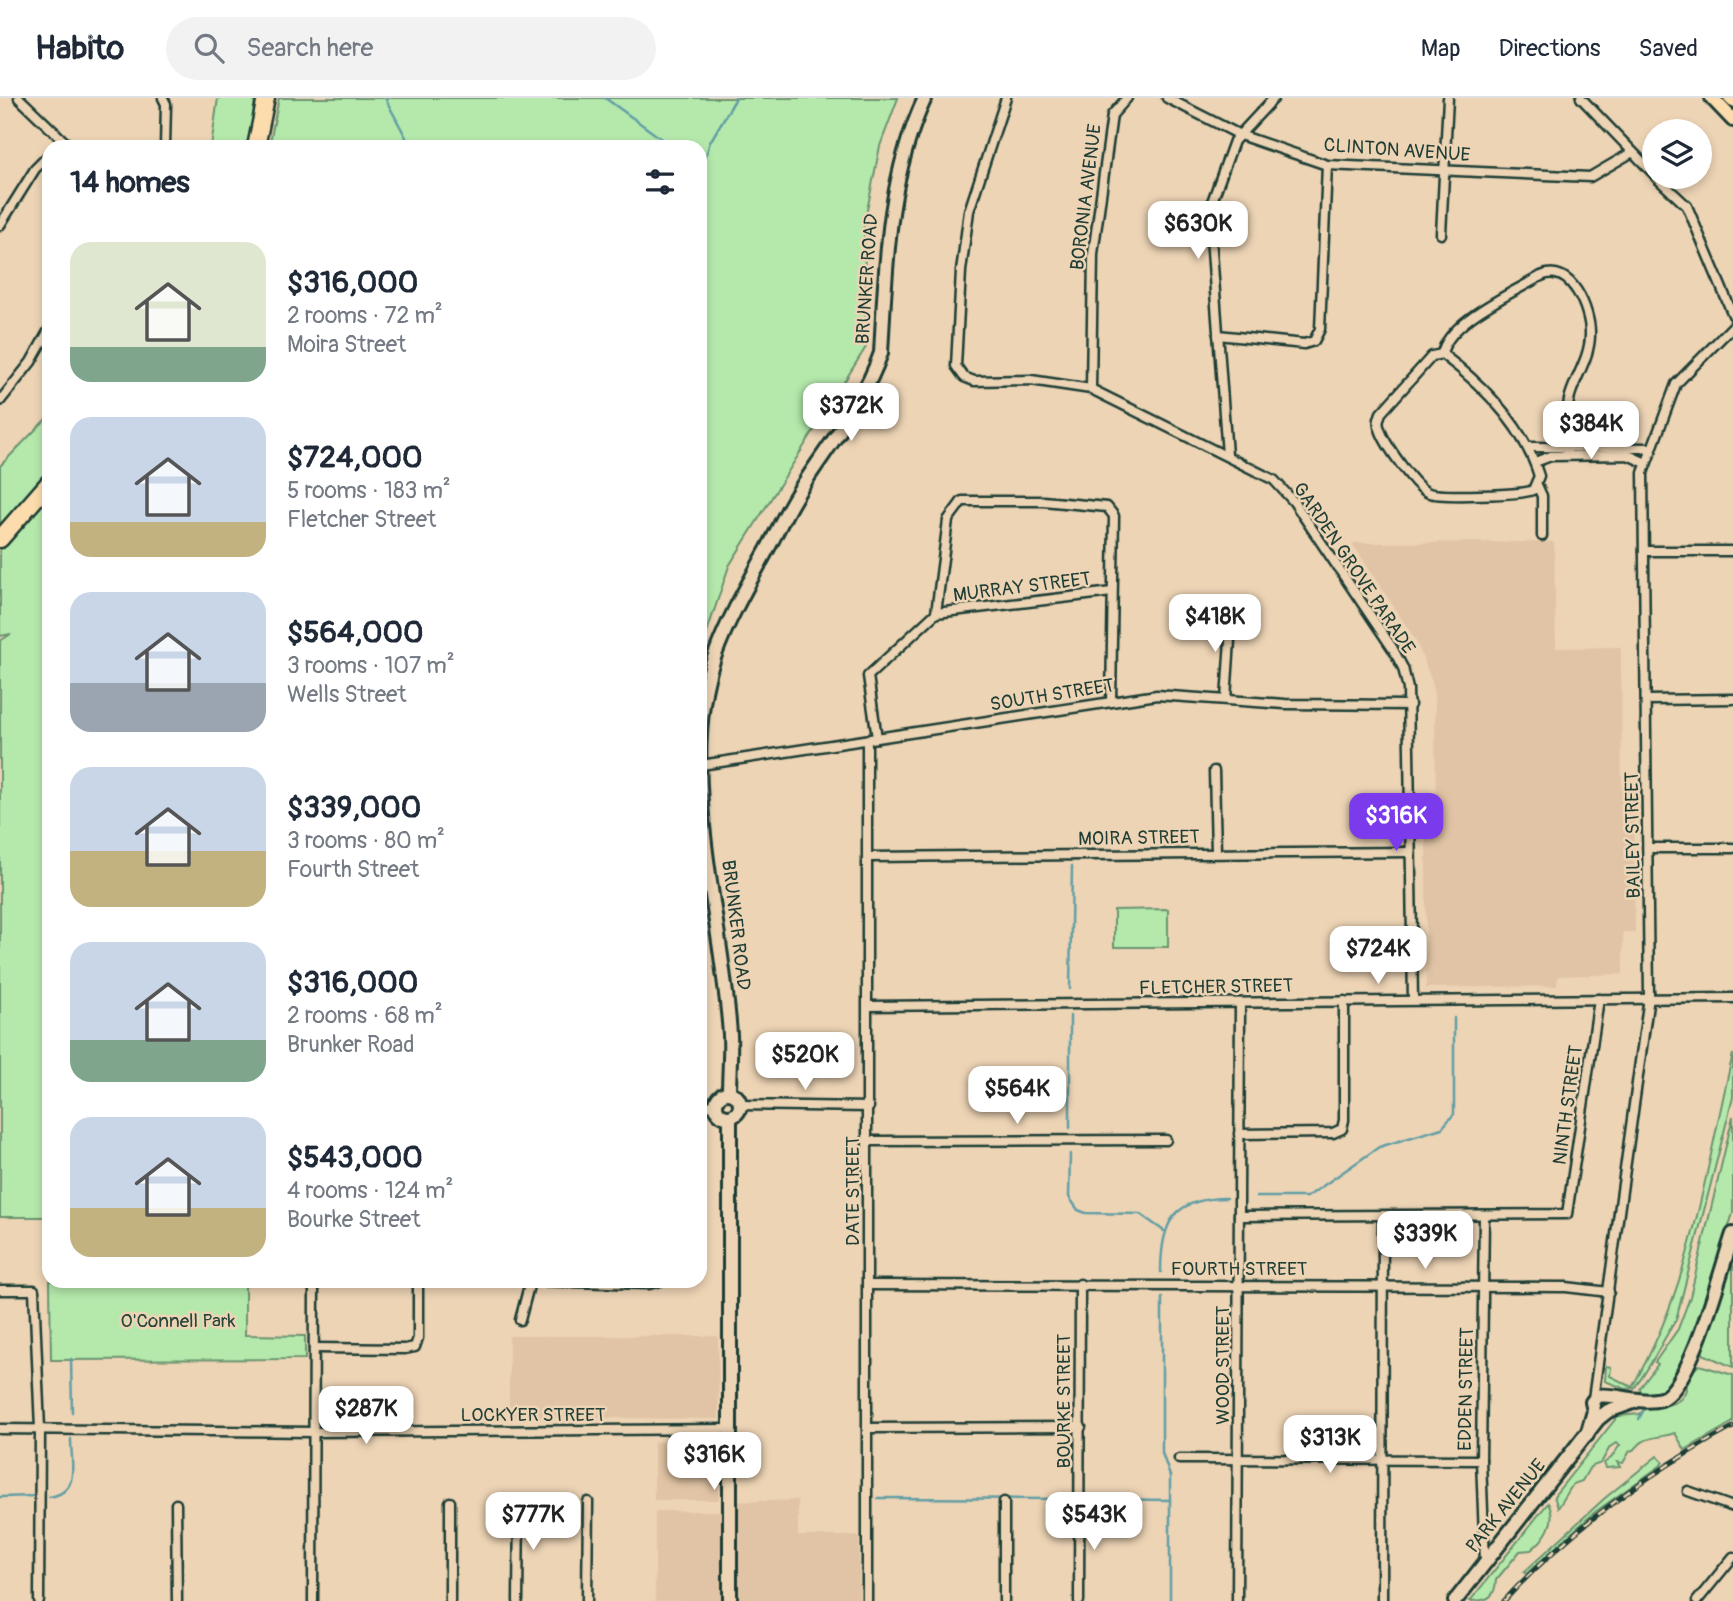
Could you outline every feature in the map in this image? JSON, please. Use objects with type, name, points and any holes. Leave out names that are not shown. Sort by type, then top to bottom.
[{"type":"highway","points":[[257,140],[266,98]]},
{"type":"highway","points":[[0,539],[42,492]]},
{"type":"main road","name":"BRUNKER ROAD","points":[[707,684],[715,654],[749,582],[801,488],[855,408],[881,353],[889,220],[908,132],[925,98]]},
{"type":"main road","points":[[1712,98],[1733,120]]},
{"type":"main road","name":"BRUNKER ROAD","points":[[707,849],[730,1035],[729,1093]]},
{"type":"main road","points":[[729,1093],[737,1097],[740,1105],[737,1113],[730,1117],[720,1114],[716,1106],[720,1096],[729,1093]]},
{"type":"main road","points":[[730,1117],[730,1601]]},
{"type":"main road","points":[[1602,1405],[1627,1397],[1636,1401],[1667,1398],[1683,1380],[1733,1234]]},
{"type":"main road","name":"PARK AVENUE","points":[[1455,1601],[1587,1435],[1602,1405]]},
{"type":"street","points":[[19,98],[58,140]]},
{"type":"street","points":[[163,98],[166,104],[165,140]]},
{"type":"street","name":"GARDEN GROVE PARADE","points":[[1006,98],[969,211],[961,271],[956,366],[964,377],[974,381],[1031,380],[1091,389],[1274,480],[1294,502],[1403,668],[1410,705],[1413,1000]]},
{"type":"street","name":"BORONIA AVENUE","points":[[1091,389],[1094,242],[1112,115],[1127,98]]},
{"type":"street","name":"CLINTON AVENUE","points":[[1167,98],[1240,135],[1327,165],[1590,177],[1631,153]]},
{"type":"street","points":[[1227,455],[1209,210],[1234,141],[1274,98]]},
{"type":"street","points":[[1441,234],[1448,98]]},
{"type":"street","points":[[1581,98],[1642,164]]},
{"type":"street","points":[[0,225],[42,162]]},
{"type":"street","points":[[1219,335],[1304,344],[1314,341],[1320,329],[1327,165]]},
{"type":"street","points":[[1669,189],[1687,206],[1733,315]]},
{"type":"street","points":[[1442,354],[1447,337],[1462,324],[1546,273],[1566,277],[1586,313],[1590,337],[1569,400],[1567,451]]},
{"type":"street","name":"BAILEY STREET","points":[[1602,1405],[1598,1371],[1649,997],[1643,473],[1676,384],[1733,326]]},
{"type":"street","points":[[0,401],[31,362],[42,342]]},
{"type":"street","points":[[1442,354],[1486,392],[1530,447],[1539,476],[1536,485],[1528,492],[1430,494],[1417,485],[1386,441],[1378,424],[1381,413],[1432,356],[1442,354]]},
{"type":"street","points":[[1530,447],[1628,455],[1646,463]]},
{"type":"street","points":[[1535,462],[1567,451],[1652,448]]},
{"type":"street","points":[[1536,485],[1542,496],[1542,537]]},
{"type":"street","points":[[877,738],[868,676],[936,613],[948,520],[962,501],[1043,501],[1107,507],[1114,516],[1111,702]]},
{"type":"street","points":[[1644,551],[1733,551]]},
{"type":"street","name":"MURRAY STREET","points":[[936,613],[1112,592]]},
{"type":"street","points":[[1226,699],[1232,611]]},
{"type":"street","name":"SOUTH STREET","points":[[707,764],[1157,695],[1284,704],[1410,705]]},
{"type":"street","points":[[1647,700],[1733,699]]},
{"type":"street","name":"DATE STREET","points":[[867,740],[867,1601]]},
{"type":"street","points":[[1214,771],[1216,852]]},
{"type":"street","points":[[1649,848],[1733,848]]},
{"type":"street","name":"MOIRA STREET","points":[[868,857],[1410,852]]},
{"type":"street","name":"FLETCHER STREET","points":[[868,1006],[1733,998]]},
{"type":"street","name":"NINTH STREET","points":[[1484,1216],[1567,1214],[1599,999]]},
{"type":"street","points":[[1239,1134],[1333,1133],[1342,1129],[1344,1001]]},
{"type":"street","name":"WOOD STREET","points":[[1237,1601],[1240,1003]]},
{"type":"street","points":[[707,1105],[716,1106]]},
{"type":"street","points":[[740,1105],[869,1107]]},
{"type":"street","points":[[869,1141],[1166,1140]]},
{"type":"street","points":[[1239,1216],[1484,1216]]},
{"type":"street","points":[[1382,1601],[1383,1216]]},
{"type":"street","name":"EDDEN STREET","points":[[1484,1216],[1481,1460],[1485,1562]]},
{"type":"street","name":"BOURKE STREET","points":[[1079,1601],[1080,1284]]},
{"type":"street","name":"FOURTH STREET","points":[[868,1285],[1383,1285],[1566,1287],[1609,1292]]},
{"type":"street","points":[[313,1601],[314,1288]]},
{"type":"street","points":[[314,1348],[415,1347],[418,1338],[418,1288]]},
{"type":"street","points":[[520,1320],[528,1288]]},
{"type":"street","points":[[0,1290],[34,1290],[40,1429],[39,1601]]},
{"type":"street","points":[[867,1427],[1081,1427]]},
{"type":"street","name":"LOCKYER STREET","points":[[0,1429],[313,1432],[731,1429]]},
{"type":"street","points":[[1179,1460],[1481,1460]]},
{"type":"street","points":[[1688,1491],[1733,1507]]},
{"type":"street","points":[[450,1502],[450,1601]]},
{"type":"street","points":[[587,1601],[588,1502]]},
{"type":"street","points":[[1004,1502],[1004,1601]]},
{"type":"street","points":[[518,1601],[519,1503]]},
{"type":"street","points":[[176,1504],[177,1601]]},
{"type":"street","points":[[1697,1601],[1733,1557]]},
{"type":"shaded area","points":[[1554,542],[1556,648],[1621,647],[1622,800],[1633,800],[1635,932],[1623,932],[1623,974],[1558,976],[1557,986],[1426,988],[1426,839],[1436,838],[1435,705],[1432,682],[1416,641],[1352,543]]},
{"type":"shaded area","points":[[509,1336],[718,1336],[719,1419],[509,1417]]},
{"type":"shaded area","points":[[670,1441],[670,1460],[718,1460],[719,1500],[654,1500],[654,1442]]},
{"type":"shaded area","points":[[798,1500],[798,1536],[859,1536],[859,1601],[655,1601],[655,1511],[722,1511],[723,1502]]},
{"type":"green space","points":[[218,98],[255,98],[251,140],[212,140]]},
{"type":"green space","points":[[279,98],[898,98],[880,146],[864,225],[866,347],[729,566],[707,632],[707,140],[270,140]]},
{"type":"green space","points":[[42,423],[42,1217],[0,1217],[0,641],[11,634],[0,636],[0,466]]},
{"type":"green space","points":[[1168,909],[1168,947],[1114,947],[1114,910]]},
{"type":"green space","points":[[1733,1054],[1733,1097],[1676,1320],[1640,1380],[1634,1388],[1626,1389],[1605,1381],[1606,1366],[1611,1367],[1610,1376],[1632,1387],[1669,1308],[1695,1225]]},
{"type":"green space","points":[[1733,1116],[1733,1213],[1692,1342],[1675,1380],[1662,1392],[1630,1394],[1641,1391],[1640,1388],[1658,1364],[1655,1362],[1678,1329],[1690,1297]]},
{"type":"green space","points":[[1733,1245],[1733,1367],[1703,1354],[1702,1346]]},
{"type":"green space","name":"O'Connell Park","points":[[50,1288],[245,1288],[245,1335],[305,1336],[305,1359],[51,1360]]},
{"type":"green space","points":[[1699,1365],[1733,1375],[1733,1422],[1685,1450],[1675,1433],[1648,1439],[1630,1451],[1623,1463],[1617,1462],[1620,1467],[1606,1468],[1604,1463],[1620,1445],[1616,1443],[1610,1447],[1601,1463],[1590,1467],[1582,1481],[1573,1484],[1558,1508],[1554,1496],[1618,1416],[1640,1414],[1647,1407],[1675,1403],[1682,1398],[1692,1372]]},
{"type":"green space","points":[[1657,1456],[1663,1462],[1660,1466],[1595,1512],[1526,1574],[1524,1572],[1605,1498]]},
{"type":"green space","points":[[1548,1503],[1551,1523],[1541,1541],[1531,1550],[1520,1551],[1496,1580],[1490,1597],[1470,1601]]},
{"type":"waterway","points":[[385,98],[407,140]]},
{"type":"waterway","points":[[605,98],[663,140]]},
{"type":"waterway","points":[[707,152],[736,98]]},
{"type":"waterway","points":[[1070,989],[1072,866]]},
{"type":"waterway","points":[[1070,1016],[1070,1128]]},
{"type":"waterway","points":[[1256,1197],[1307,1197],[1379,1147],[1442,1128],[1454,1114],[1454,1018]]},
{"type":"waterway","points":[[1070,1154],[1069,1197],[1078,1210],[1086,1213],[1140,1214],[1164,1231]]},
{"type":"waterway","points":[[1161,1272],[1164,1239],[1174,1216],[1182,1208],[1194,1203],[1227,1198]]},
{"type":"waterway","points":[[1162,1298],[1162,1453],[1170,1476],[1170,1601]]},
{"type":"waterway","points":[[71,1359],[72,1412]]},
{"type":"waterway","points":[[1639,1419],[1644,1409]]},
{"type":"waterway","points":[[49,1497],[59,1494],[70,1483],[71,1439]]},
{"type":"waterway","points":[[0,1497],[34,1496]]},
{"type":"waterway","points":[[878,1498],[1075,1499]]},
{"type":"waterway","points":[[1088,1499],[1170,1500]]},
{"type":"railway","points":[[1504,1601],[1555,1550],[1611,1504],[1671,1463],[1733,1427]]}]
